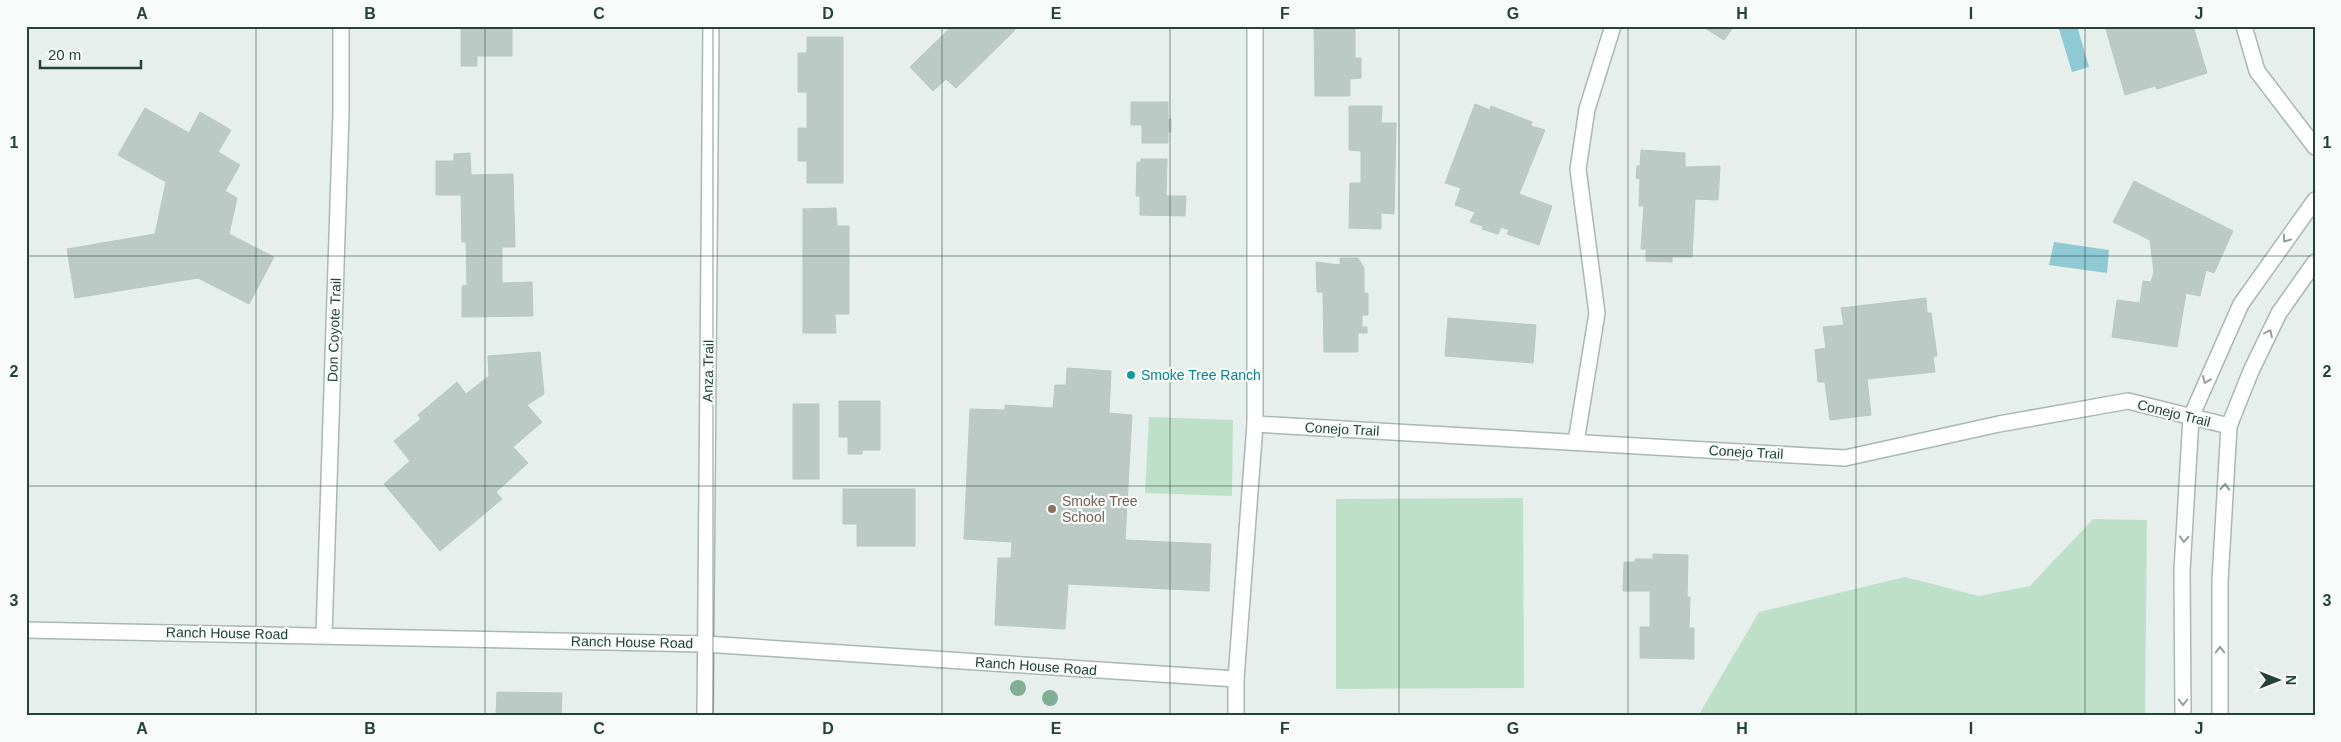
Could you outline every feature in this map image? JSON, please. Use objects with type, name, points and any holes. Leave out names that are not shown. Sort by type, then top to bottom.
[{"type":"street","name":"Don Coyote Trail","points":[[324,635],[341,113],[341,26]]},
{"type":"street","name":"Anza Trail","points":[[705,716],[704,644],[711,26]]},
{"type":"street","points":[[1236,716],[1236,679],[1255,424],[1256,26]]},
{"type":"street","points":[[1576,442],[1597,313],[1578,169],[1587,109],[1613,26]]},
{"type":"street","points":[[2244,26],[2257,71],[2315,147]]},
{"type":"street","points":[[2183,716],[2182,571],[2191,417],[2241,304],[2315,200]]},
{"type":"street","points":[[2220,716],[2220,581],[2229,426],[2251,371],[2279,313],[2315,262]]},
{"type":"street","name":"Conejo Trail","points":[[1255,424],[1845,458],[1999,424],[2128,402],[2229,426]]},
{"type":"street","name":"Ranch House Road","points":[[26,630],[704,644],[1236,679]]},
{"type":"green space","points":[[1149,417],[1233,420],[1232,496],[1145,493]]},
{"type":"green space","points":[[1523,498],[1524,688],[1336,689],[1336,499]]},
{"type":"green space","points":[[2093,519],[2147,520],[2145,716],[1698,716],[1759,612],[1905,577],[1979,596],[2030,586]]},
{"type":"water","points":[[2058,26],[2077,26],[2089,67],[2072,72]]},
{"type":"water","points":[[2054,242],[2109,250],[2107,273],[2049,265]]},
{"type":"building","points":[[461,26],[512,26],[512,56],[477,56],[477,66],[461,66]]},
{"type":"building","points":[[952,26],[1012,26],[1015,30],[956,88],[946,79],[933,91],[910,67]]},
{"type":"building","points":[[1314,26],[1355,26],[1355,58],[1361,58],[1361,78],[1350,79],[1350,96],[1315,96]]},
{"type":"building","points":[[1702,26],[1734,26],[1724,40]]},
{"type":"building","points":[[2105,26],[2193,26],[2207,73],[2157,89],[2155,86],[2125,95]]},
{"type":"building","points":[[807,37],[843,37],[843,183],[807,183],[807,161],[798,161],[798,128],[807,128],[807,92],[798,92],[798,53],[807,53]]},
{"type":"building","points":[[1131,102],[1168,102],[1168,119],[1171,119],[1171,132],[1168,132],[1168,143],[1142,143],[1142,125],[1131,125]]},
{"type":"building","points":[[1475,104],[1490,110],[1491,106],[1532,122],[1531,126],[1545,130],[1519,194],[1552,206],[1539,245],[1507,234],[1509,230],[1501,227],[1498,234],[1482,229],[1483,226],[1470,222],[1475,212],[1455,205],[1461,188],[1445,183]]},
{"type":"building","points":[[1349,106],[1382,106],[1381,123],[1396,123],[1394,214],[1381,213],[1381,229],[1349,228],[1350,183],[1361,183],[1361,151],[1349,150]]},
{"type":"building","points":[[145,108],[189,133],[200,112],[231,130],[218,152],[240,165],[225,191],[237,198],[229,234],[274,257],[249,304],[198,278],[75,298],[67,249],[155,234],[166,182],[118,155]]},
{"type":"building","points":[[1641,150],[1685,153],[1685,167],[1720,166],[1718,200],[1695,199],[1692,257],[1672,257],[1672,262],[1646,261],[1646,249],[1641,249],[1644,206],[1639,206],[1640,179],[1636,178],[1637,166],[1640,166]]},
{"type":"building","points":[[470,153],[471,175],[513,174],[515,247],[502,247],[502,283],[532,282],[533,316],[462,317],[462,286],[467,285],[466,242],[462,242],[461,195],[436,195],[436,161],[454,161],[454,154]]},
{"type":"building","points":[[1141,159],[1167,159],[1166,196],[1186,196],[1185,216],[1140,215],[1140,196],[1136,196],[1137,162],[1141,162]]},
{"type":"building","points":[[2134,181],[2233,231],[2214,273],[2206,270],[2200,296],[2186,293],[2177,347],[2112,337],[2117,300],[2140,303],[2143,281],[2151,282],[2154,272],[2150,240],[2113,222]]},
{"type":"building","points":[[836,208],[837,226],[849,226],[849,314],[835,314],[836,333],[803,333],[803,209]]},
{"type":"building","points":[[1340,258],[1358,258],[1364,268],[1364,293],[1368,293],[1368,315],[1362,315],[1362,327],[1367,327],[1367,333],[1358,333],[1358,352],[1324,352],[1323,292],[1317,292],[1316,262],[1340,265]]},
{"type":"building","points":[[1926,298],[1927,313],[1931,313],[1937,356],[1933,357],[1935,372],[1867,379],[1871,415],[1830,420],[1825,382],[1818,382],[1815,350],[1826,348],[1823,327],[1844,325],[1841,308]]},
{"type":"building","points":[[1448,318],[1536,325],[1533,363],[1445,356]]},
{"type":"building","points":[[540,352],[544,394],[527,405],[542,422],[513,447],[528,463],[496,492],[502,499],[440,551],[384,484],[410,461],[394,441],[421,419],[418,415],[457,382],[466,394],[489,376],[488,356]]},
{"type":"building","points":[[1067,368],[1111,371],[1109,413],[1132,415],[1125,540],[1211,544],[1209,591],[1068,584],[1065,629],[995,625],[998,558],[1011,558],[1012,542],[964,539],[970,409],[1005,410],[1005,405],[1053,408],[1055,385],[1066,385]]},
{"type":"building","points":[[839,401],[880,401],[880,450],[862,450],[862,454],[848,454],[848,437],[839,437]]},
{"type":"building","points":[[793,404],[819,404],[819,479],[793,479]]},
{"type":"building","points":[[843,489],[915,489],[915,546],[857,546],[857,524],[843,524]]},
{"type":"building","points":[[1653,554],[1688,555],[1687,597],[1690,597],[1689,628],[1694,628],[1694,659],[1640,658],[1640,627],[1650,627],[1650,591],[1623,591],[1624,562],[1635,562],[1635,559],[1653,559]]},
{"type":"building","points":[[497,692],[562,693],[561,716],[496,716]]},
{"type":"place","name":"Smoke Tree Ranch","points":[[1131,375]]},
{"type":"place","name":"Smoke Tree School","points":[[1052,509]]}]
